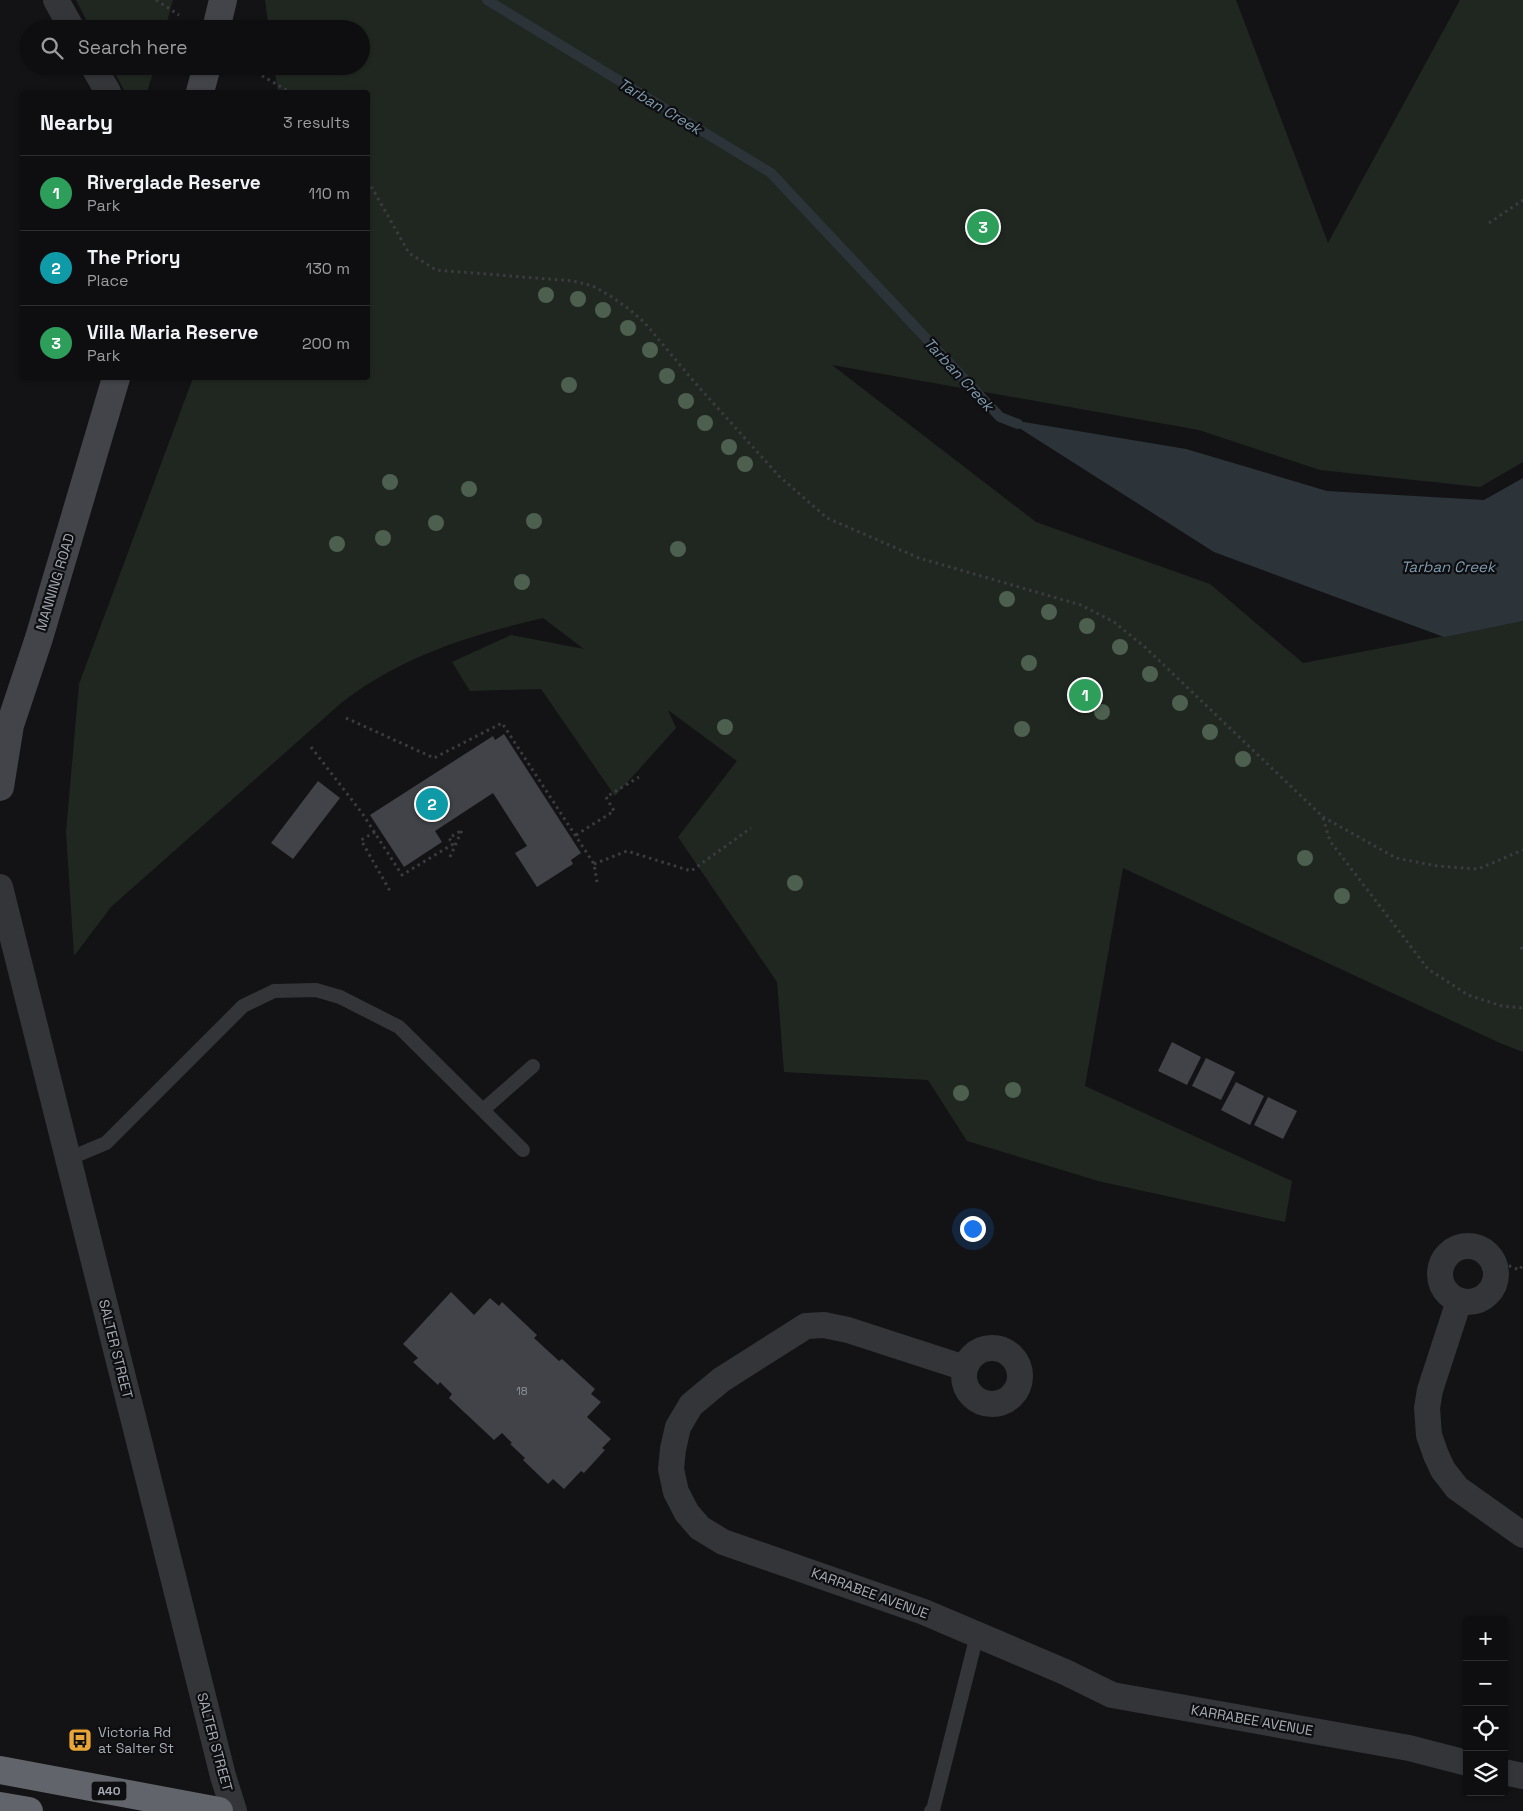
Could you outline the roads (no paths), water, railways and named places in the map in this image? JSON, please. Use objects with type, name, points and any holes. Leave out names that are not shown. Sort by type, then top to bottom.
[{"type":"highway","name":"A40","points":[[0,1770],[219,1811]]},
{"type":"highway","points":[[0,1806],[29,1811]]},
{"type":"street","points":[[56,0],[67,20]]},
{"type":"street","points":[[218,20],[224,0]]},
{"type":"street","points":[[98,75],[107,90]]},
{"type":"street","points":[[201,90],[205,75]]},
{"type":"street","name":"MANNING ROAD","points":[[0,787],[10,725],[39,638],[115,380]]},
{"type":"street","name":"SALTER STREET","points":[[0,887],[223,1776],[234,1811]]},
{"type":"street","points":[[1466,1246],[1476,1247],[1485,1251],[1495,1267],[1496,1277],[1493,1287],[1487,1295],[1479,1300],[1459,1301],[1450,1296],[1444,1289],[1440,1280],[1440,1270],[1448,1253],[1466,1246]]},
{"type":"street","points":[[1459,1301],[1430,1390],[1427,1408],[1429,1435],[1443,1470],[1457,1488],[1523,1535]]},
{"type":"street","name":"KARRABEE AVENUE","points":[[965,1368],[848,1330],[824,1325],[806,1326],[721,1380],[691,1405],[678,1427],[673,1449],[671,1469],[676,1492],[687,1513],[700,1528],[723,1542],[924,1612],[1112,1694],[1409,1748],[1463,1762]]},
{"type":"street","points":[[1508,1773],[1523,1776]]},
{"type":"lane","points":[[68,1159],[106,1142],[243,1006],[274,991],[316,990],[348,1000],[399,1027],[523,1150]]},
{"type":"lane","points":[[483,1110],[533,1066]]},
{"type":"lane","points":[[931,1811],[933,1810],[977,1635]]},
{"type":"water","name":"Tarban Creek","points":[[1005,419],[1186,449],[1327,491],[1484,500],[1523,478],[1523,621],[1444,637],[1214,552]]},
{"type":"waterway","name":"Tarban Creek","points":[[487,0],[771,173],[1000,417],[1018,424]]},
{"type":"place","name":"Villa Maria Reserve","points":[[983,227]]},
{"type":"place","name":"Riverglade Reserve","points":[[1085,695]]},
{"type":"place","name":"The Priory","points":[[432,804]]},
{"type":"place","name":"Victoria Rd at Salter St","points":[[80,1740]]}]
